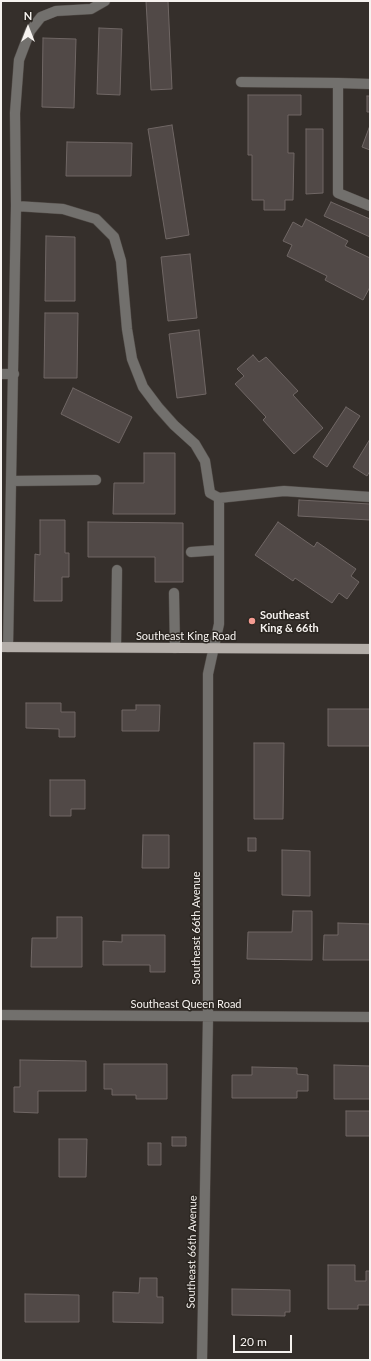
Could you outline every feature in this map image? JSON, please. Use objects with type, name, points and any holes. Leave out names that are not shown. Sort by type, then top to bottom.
[{"type":"main road","name":"Southeast King Road","points":[[5,647],[370,649]]},
{"type":"street","points":[[5,647],[14,374],[16,206],[15,113],[19,60],[30,31],[41,17],[56,11],[91,9],[105,1]]},
{"type":"street","points":[[241,82],[370,84]]},
{"type":"street","points":[[338,83],[338,193],[370,206]]},
{"type":"street","points":[[16,206],[63,209],[96,219],[114,237],[121,261],[127,329],[132,359],[143,387],[174,425],[195,444],[205,461],[210,493],[219,498],[284,491],[370,497]]},
{"type":"street","points":[[1,374],[14,374]]},
{"type":"street","points":[[11,481],[96,480]]},
{"type":"street","name":"Southeast 66th Avenue","points":[[202,1360],[208,1017],[208,674],[219,624],[219,498]]},
{"type":"street","points":[[191,552],[219,550]]},
{"type":"street","points":[[116,647],[117,570]]},
{"type":"street","points":[[174,593],[175,648]]},
{"type":"street","name":"Southeast Queen Road","points":[[1,1015],[370,1017]]},
{"type":"building","points":[[146,1],[168,1],[172,89],[151,90]]},
{"type":"building","points":[[99,28],[122,29],[120,95],[97,94]]},
{"type":"building","points":[[43,38],[76,39],[74,108],[42,107]]},
{"type":"building","points":[[248,95],[301,95],[301,115],[288,115],[288,153],[294,153],[293,200],[285,200],[285,210],[264,210],[264,200],[252,200],[252,155],[248,155]]},
{"type":"building","points":[[367,96],[370,96],[370,112],[367,112]]},
{"type":"building","points":[[172,125],[189,235],[166,239],[148,129]]},
{"type":"building","points":[[370,128],[370,150],[362,147]]},
{"type":"building","points":[[306,129],[323,129],[323,193],[306,194]]},
{"type":"building","points":[[67,142],[132,143],[131,176],[66,176]]},
{"type":"building","points":[[331,202],[370,219],[370,237],[324,216]]},
{"type":"building","points":[[306,219],[348,241],[345,246],[370,258],[370,287],[363,300],[325,280],[327,276],[287,256],[292,245],[283,241],[293,222],[302,227]]},
{"type":"building","points":[[46,236],[75,237],[75,301],[45,301]]},
{"type":"building","points":[[190,254],[197,318],[168,321],[161,257]]},
{"type":"building","points":[[45,313],[78,313],[77,378],[44,378]]},
{"type":"building","points":[[199,330],[206,394],[177,398],[169,334]]},
{"type":"building","points":[[253,355],[259,362],[266,357],[298,391],[293,395],[323,428],[294,454],[263,420],[266,417],[235,384],[244,376],[237,369]]},
{"type":"building","points":[[73,388],[132,417],[119,443],[61,414]]},
{"type":"building","points":[[346,407],[360,416],[327,467],[313,457]]},
{"type":"building","points":[[370,439],[370,471],[367,476],[353,467]]},
{"type":"building","points":[[144,453],[175,453],[175,514],[113,514],[114,483],[144,483]]},
{"type":"building","points":[[299,500],[370,504],[370,520],[298,516]]},
{"type":"building","points":[[40,520],[65,520],[65,553],[69,553],[69,577],[62,577],[62,601],[34,601],[35,554],[40,555]]},
{"type":"building","points":[[88,522],[183,523],[183,582],[155,582],[155,557],[88,557]]},
{"type":"building","points":[[278,522],[314,547],[317,542],[356,569],[351,576],[359,582],[347,599],[339,593],[332,603],[295,578],[293,581],[255,555]]},
{"type":"building","points":[[26,703],[61,703],[61,712],[75,712],[75,737],[59,737],[59,729],[26,728]]},
{"type":"building","points":[[136,705],[160,705],[159,731],[122,731],[122,710],[136,710]]},
{"type":"building","points":[[328,709],[370,709],[370,746],[328,746]]},
{"type":"building","points":[[254,743],[284,743],[283,819],[254,819]]},
{"type":"building","points":[[50,780],[85,780],[85,809],[71,809],[71,816],[50,816]]},
{"type":"building","points":[[143,835],[169,835],[169,868],[142,868]]},
{"type":"building","points":[[248,838],[256,838],[256,851],[248,851]]},
{"type":"building","points":[[282,850],[310,851],[310,896],[282,895]]},
{"type":"building","points":[[293,911],[312,911],[312,960],[247,959],[248,932],[292,932]]},
{"type":"building","points":[[57,917],[82,917],[82,967],[31,967],[32,938],[57,938]]},
{"type":"building","points":[[338,923],[370,924],[370,960],[323,960],[324,935],[338,935]]},
{"type":"building","points":[[122,935],[165,935],[165,972],[150,972],[150,965],[103,965],[103,941],[122,942]]},
{"type":"building","points":[[20,1060],[86,1061],[86,1091],[38,1091],[38,1113],[14,1112],[14,1087],[20,1087]]},
{"type":"building","points":[[104,1064],[167,1064],[167,1099],[136,1099],[136,1095],[112,1095],[112,1089],[104,1089]]},
{"type":"building","points":[[334,1065],[370,1066],[370,1099],[334,1099]]},
{"type":"building","points":[[252,1067],[297,1068],[297,1074],[308,1075],[308,1091],[297,1091],[297,1098],[232,1098],[232,1075],[252,1075]]},
{"type":"building","points":[[346,1111],[370,1111],[370,1136],[346,1136]]},
{"type":"building","points":[[172,1137],[186,1137],[186,1146],[172,1146]]},
{"type":"building","points":[[59,1139],[87,1139],[86,1177],[59,1177]]},
{"type":"building","points":[[148,1143],[161,1143],[161,1165],[148,1165]]},
{"type":"building","points":[[328,1265],[355,1265],[355,1281],[366,1281],[366,1271],[370,1271],[370,1305],[358,1305],[358,1309],[328,1309]]},
{"type":"building","points":[[140,1278],[157,1278],[157,1297],[163,1297],[163,1323],[113,1322],[113,1292],[139,1293]]},
{"type":"building","points":[[232,1289],[290,1290],[290,1312],[285,1312],[285,1316],[232,1315]]},
{"type":"building","points":[[25,1294],[79,1295],[79,1322],[25,1322]]},
{"type":"place","name":"Southeast King & 66th","points":[[252,621]]}]
